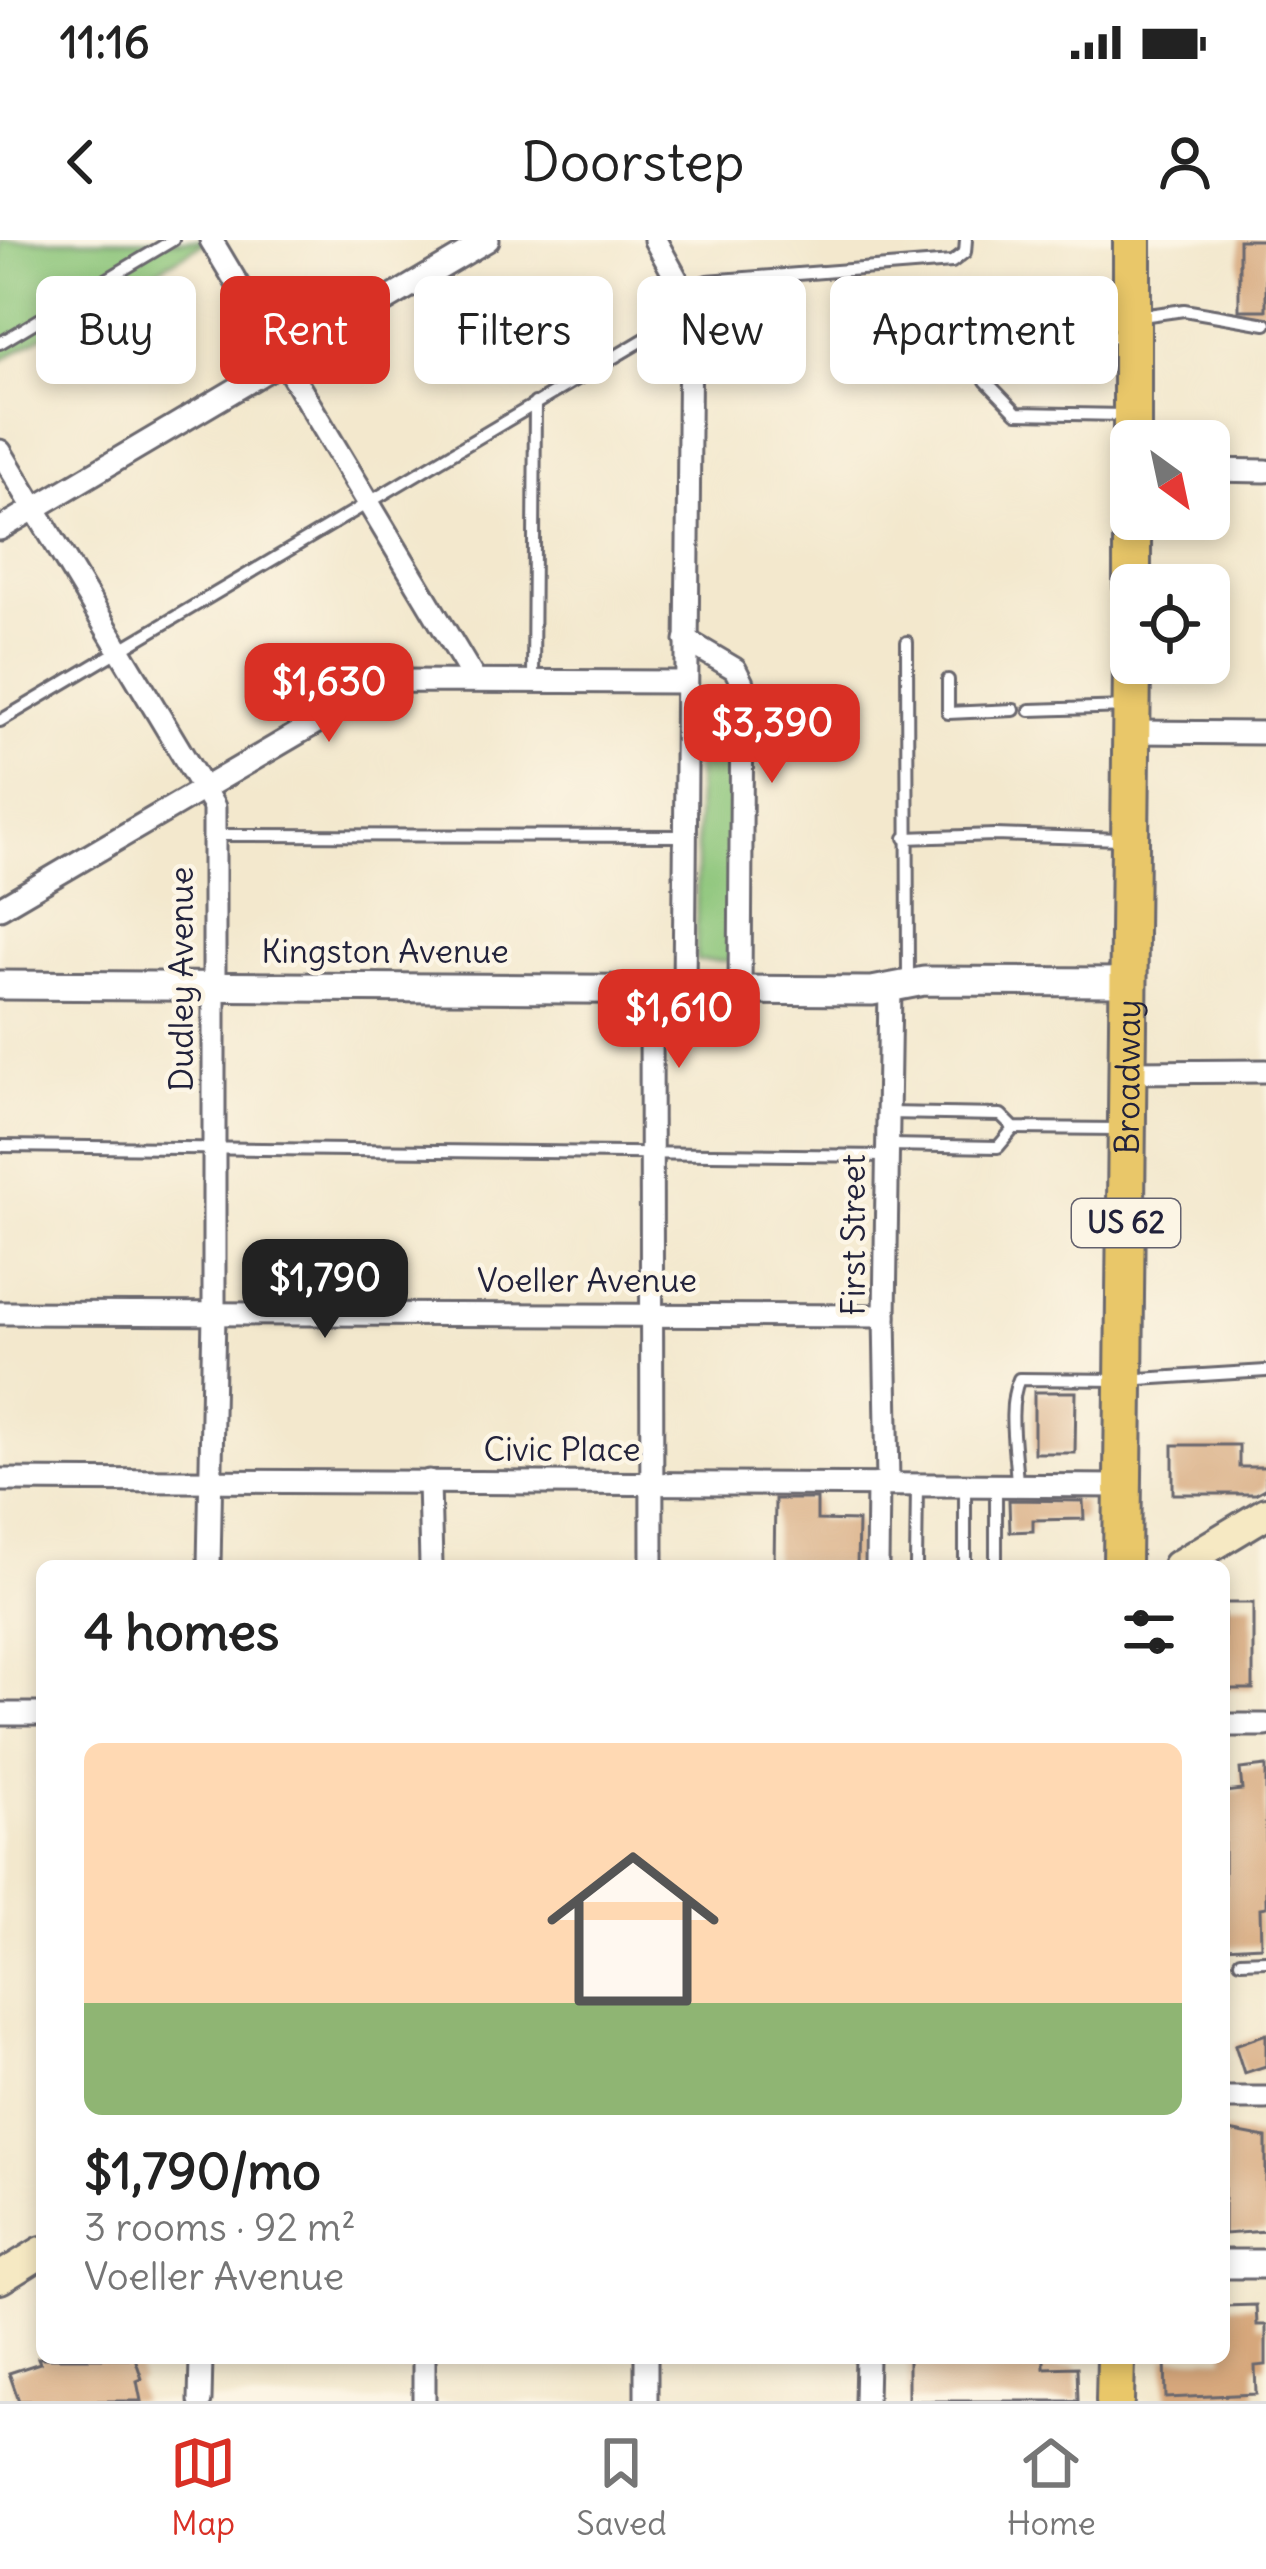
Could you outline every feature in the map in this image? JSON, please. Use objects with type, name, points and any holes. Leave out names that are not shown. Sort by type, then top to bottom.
[{"type":"main road","points":[[1132,240],[1132,420]]},
{"type":"main road","name":"Broadway","points":[[1122,1560],[1132,684]]},
{"type":"main road","points":[[1188,1560],[1266,1513]]},
{"type":"main road","points":[[0,2278],[36,2256]]},
{"type":"main road","points":[[1115,2401],[1116,2364]]},
{"type":"street","points":[[211,240],[232,276]]},
{"type":"street","points":[[390,298],[488,240]]},
{"type":"street","points":[[655,240],[676,276]]},
{"type":"street","points":[[0,529],[246,384]]},
{"type":"street","points":[[296,384],[474,679]]},
{"type":"street","points":[[685,990],[688,384]]},
{"type":"street","name":"Dudley Avenue","points":[[0,451],[214,807],[209,1560]]},
{"type":"street","points":[[1230,470],[1266,471]]},
{"type":"street","points":[[686,640],[735,669],[742,683],[740,991]]},
{"type":"street","points":[[0,908],[370,687],[405,679],[686,682]]},
{"type":"street","points":[[1131,719],[1266,733]]},
{"type":"street","name":"Kingston Avenue","points":[[0,985],[872,992],[899,985],[1128,982]]},
{"type":"street","name":"First Street","points":[[877,1560],[883,1484],[887,1112],[899,985]]},
{"type":"street","points":[[651,990],[652,1560]]},
{"type":"street","points":[[1128,1072],[1266,1071]]},
{"type":"street","name":"Voeller Avenue","points":[[0,1312],[885,1316]]},
{"type":"street","name":"Civic Place","points":[[0,1480],[1123,1486]]},
{"type":"street","points":[[429,1481],[430,1560]]},
{"type":"street","points":[[0,1714],[36,1714]]},
{"type":"street","points":[[1230,1725],[1266,1725]]},
{"type":"street","points":[[1230,2098],[1266,2098]]},
{"type":"street","points":[[1230,2264],[1266,2264]]},
{"type":"street","points":[[200,2401],[201,2364]]},
{"type":"street","points":[[424,2364],[424,2401]]},
{"type":"street","points":[[646,2364],[646,2401]]},
{"type":"street","points":[[866,2364],[866,2401]]},
{"type":"lane","points":[[0,343],[173,240]]},
{"type":"lane","points":[[771,276],[952,262],[965,253],[966,240]]},
{"type":"lane","points":[[1118,328],[1184,310],[1266,324]]},
{"type":"lane","points":[[0,721],[637,344]]},
{"type":"lane","points":[[990,384],[1017,413],[1110,425]]},
{"type":"lane","points":[[533,680],[536,404]]},
{"type":"lane","points":[[899,985],[907,642]]},
{"type":"lane","points":[[948,680],[948,713],[1013,710]]},
{"type":"lane","points":[[1030,710],[1131,719]]},
{"type":"lane","points":[[214,835],[684,836]]},
{"type":"lane","points":[[905,838],[1130,839]]},
{"type":"lane","points":[[887,1112],[1000,1115],[1014,1128],[1127,1129]]},
{"type":"lane","points":[[0,1146],[887,1151],[998,1147],[1014,1128]]},
{"type":"lane","points":[[997,1560],[1019,1379],[1266,1371]]},
{"type":"lane","points":[[916,1560],[917,1484]]},
{"type":"lane","points":[[965,1485],[965,1560]]},
{"type":"lane","points":[[1240,1960],[1266,1960]]},
{"type":"green space","points":[[0,240],[209,240],[147,276],[36,276],[36,340],[0,361]]},
{"type":"green space","points":[[702,695],[725,698],[735,714],[731,961],[696,961],[698,706]]},
{"type":"building","points":[[1239,240],[1266,240],[1266,310],[1239,310]]},
{"type":"building","points":[[1034,1392],[1076,1392],[1075,1453],[1034,1453]]},
{"type":"building","points":[[1173,1445],[1239,1445],[1239,1467],[1266,1467],[1266,1488],[1255,1494],[1173,1494]]},
{"type":"building","points":[[775,1499],[817,1499],[817,1520],[858,1521],[857,1560],[774,1560]]},
{"type":"building","points":[[1009,1500],[1083,1501],[1084,1519],[1033,1520],[1033,1531],[1010,1532]]},
{"type":"building","points":[[1230,1603],[1253,1603],[1253,1689],[1230,1689]]},
{"type":"building","points":[[1266,1766],[1266,1907],[1260,1908],[1261,1946],[1230,1948],[1230,1791],[1242,1790],[1240,1769]]},
{"type":"building","points":[[1266,2034],[1266,2066],[1244,2073],[1235,2045]]},
{"type":"building","points":[[1230,2131],[1266,2138],[1266,2231],[1230,2234]]},
{"type":"building","points":[[1256,2305],[1257,2325],[1266,2325],[1266,2365],[1255,2366],[1256,2394],[1166,2398],[1165,2364],[1230,2364],[1230,2306]]},
{"type":"building","points":[[37,2364],[137,2364],[141,2401],[19,2401],[9,2373]]},
{"type":"building","points":[[908,2364],[1077,2367],[1078,2401],[908,2401]]}]
